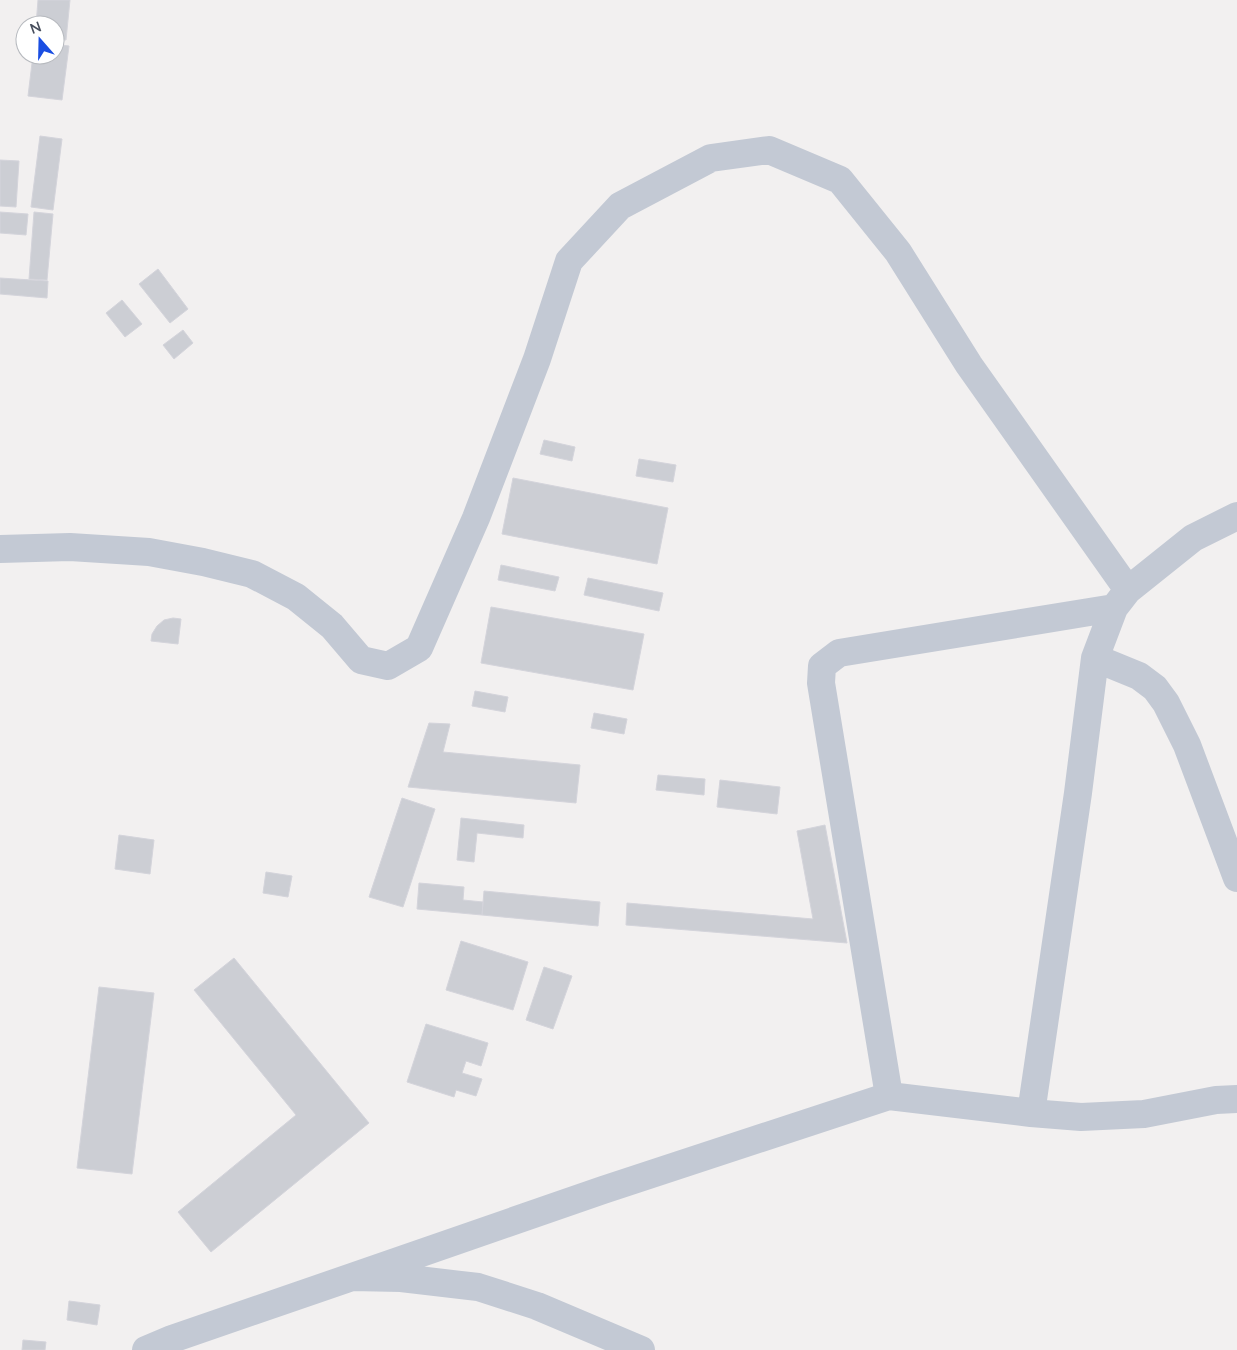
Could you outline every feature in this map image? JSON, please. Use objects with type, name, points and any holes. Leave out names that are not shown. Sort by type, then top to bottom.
[{"type":"street","points":[[0,549],[70,547],[149,552],[203,562],[252,574],[296,597],[332,626],[361,660],[388,666],[419,648],[476,518],[537,359],[569,261],[620,206],[712,158],[769,150],[840,180],[898,252],[1121,599]]},
{"type":"street","points":[[1031,1113],[1078,793],[1094,658],[1121,599],[1193,538],[1237,516]]},
{"type":"street","points":[[889,1096],[820,683],[822,666],[839,653],[1121,599]]},
{"type":"street","points":[[1094,658],[1139,676],[1155,688],[1166,703],[1187,745],[1237,878]]},
{"type":"street","points":[[146,1350],[172,1339],[603,1190],[889,1096],[1081,1117],[1144,1114],[1216,1100],[1237,1099]]},
{"type":"street","points":[[352,1277],[401,1278],[478,1287],[537,1306],[641,1350]]},
{"type":"building","points":[[38,0],[70,0],[66,40],[65,15],[37,15]]},
{"type":"building","points":[[65,45],[69,46],[62,100],[28,96],[32,65],[65,65]]},
{"type":"building","points":[[40,136],[62,139],[53,210],[31,207]]},
{"type":"building","points":[[0,160],[19,161],[16,207],[0,206]]},
{"type":"building","points":[[0,212],[28,214],[26,235],[0,233]]},
{"type":"building","points":[[34,212],[53,214],[47,280],[29,279]]},
{"type":"building","points":[[158,269],[188,309],[170,323],[139,284]]},
{"type":"building","points":[[0,278],[48,281],[47,298],[0,294]]},
{"type":"building","points":[[122,300],[142,324],[125,337],[106,313]]},
{"type":"building","points":[[183,330],[193,343],[174,359],[163,345]]},
{"type":"building","points":[[544,440],[575,447],[572,461],[540,454]]},
{"type":"building","points":[[639,459],[676,465],[673,482],[636,476]]},
{"type":"building","points":[[513,478],[668,508],[657,564],[502,534]]},
{"type":"building","points":[[501,565],[559,577],[555,591],[498,580]]},
{"type":"building","points":[[588,578],[663,593],[659,611],[584,595]]},
{"type":"building","points":[[491,607],[644,634],[633,690],[481,663]]},
{"type":"building","points":[[181,619],[178,644],[151,641],[152,634],[157,626],[164,620]]},
{"type":"building","points":[[475,691],[508,697],[505,712],[472,706]]},
{"type":"building","points":[[594,713],[627,719],[624,734],[591,728]]},
{"type":"building","points":[[429,723],[450,724],[443,752],[580,765],[576,803],[408,787]]},
{"type":"building","points":[[658,775],[705,779],[704,795],[656,790]]},
{"type":"building","points":[[720,780],[780,787],[777,814],[717,807]]},
{"type":"building","points":[[402,798],[435,809],[403,907],[369,897]]},
{"type":"building","points":[[461,818],[524,825],[523,838],[477,833],[474,862],[457,860]]},
{"type":"building","points":[[825,825],[847,943],[626,925],[627,903],[813,919],[797,831]]},
{"type":"building","points":[[119,835],[154,840],[150,874],[115,869]]},
{"type":"building","points":[[266,872],[292,876],[288,897],[263,893]]},
{"type":"building","points":[[419,883],[464,887],[463,900],[483,902],[482,915],[417,909]]},
{"type":"building","points":[[484,891],[600,902],[598,926],[482,915]]},
{"type":"building","points":[[461,941],[528,962],[513,1010],[446,990]]},
{"type":"building","points":[[234,958],[369,1123],[211,1252],[178,1212],[296,1115],[194,990]]},
{"type":"building","points":[[544,967],[572,976],[553,1029],[526,1020]]},
{"type":"building","points":[[99,987],[154,993],[132,1174],[77,1168]]},
{"type":"building","points":[[426,1024],[488,1043],[481,1066],[466,1061],[462,1073],[482,1079],[476,1096],[456,1090],[454,1097],[407,1082]]},
{"type":"building","points":[[69,1301],[100,1305],[97,1325],[67,1320]]},
{"type":"building","points":[[23,1340],[46,1342],[45,1350],[22,1350]]}]
